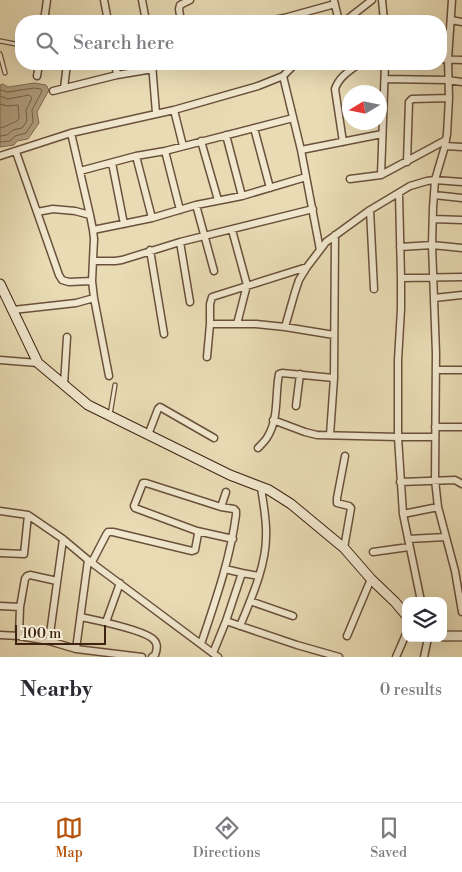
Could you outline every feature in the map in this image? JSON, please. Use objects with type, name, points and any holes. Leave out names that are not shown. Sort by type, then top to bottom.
[{"type":"street","points":[[45,15],[47,0]]},
{"type":"street","points":[[104,0],[107,15]]},
{"type":"street","points":[[142,0],[145,15]]},
{"type":"street","points":[[180,15],[180,5],[190,0]]},
{"type":"street","points":[[353,15],[372,0]]},
{"type":"street","points":[[382,0],[383,15]]},
{"type":"street","points":[[447,42],[452,0]]},
{"type":"street","points":[[297,15],[334,2],[337,15]]},
{"type":"street","points":[[451,20],[462,22]]},
{"type":"street","points":[[447,59],[462,60]]},
{"type":"street","points":[[37,76],[38,70]]},
{"type":"street","points":[[64,88],[66,70]]},
{"type":"street","points":[[116,70],[117,75]]},
{"type":"street","points":[[53,91],[136,70]]},
{"type":"street","points":[[152,70],[156,113]]},
{"type":"street","points":[[0,156],[71,133],[174,110],[258,86],[283,76],[289,70]]},
{"type":"street","points":[[343,142],[335,89],[342,77],[351,70]]},
{"type":"street","points":[[381,175],[385,70]]},
{"type":"street","points":[[446,70],[449,116],[446,143],[435,180],[432,245],[436,370],[435,480],[438,507],[458,571],[462,612]]},
{"type":"street","points":[[283,76],[301,150],[320,250]]},
{"type":"street","points":[[385,79],[462,82]]},
{"type":"street","points":[[407,162],[409,102],[412,98],[449,98]]},
{"type":"street","points":[[174,110],[183,146]]},
{"type":"street","points":[[80,171],[293,118]]},
{"type":"street","points":[[254,128],[270,188]]},
{"type":"street","points":[[71,133],[93,230],[92,281],[109,376]]},
{"type":"street","points":[[301,150],[382,134]]},
{"type":"street","points":[[226,136],[242,196]]},
{"type":"street","points":[[202,141],[218,200]]},
{"type":"street","points":[[350,179],[381,175],[446,143],[462,146]]},
{"type":"street","points":[[165,151],[180,210]]},
{"type":"street","points":[[16,152],[59,275],[62,280],[92,281]]},
{"type":"street","points":[[136,156],[152,218]]},
{"type":"street","points":[[112,163],[124,224]]},
{"type":"street","points":[[93,230],[242,196],[306,177]]},
{"type":"street","points":[[285,327],[299,280],[326,242],[370,210],[420,182],[435,180],[462,182]]},
{"type":"street","points":[[399,193],[401,309],[398,352],[398,437],[400,482],[403,514],[420,597]]},
{"type":"street","points":[[434,194],[462,198]]},
{"type":"street","points":[[196,205],[214,271]]},
{"type":"street","points":[[37,210],[54,209],[90,215]]},
{"type":"street","points":[[93,261],[115,261],[180,242],[313,209]]},
{"type":"street","points":[[370,210],[374,288]]},
{"type":"street","points":[[433,219],[462,220]]},
{"type":"street","points":[[232,230],[247,285],[237,324]]},
{"type":"street","points":[[330,435],[334,378],[335,236]]},
{"type":"street","points":[[180,242],[190,302]]},
{"type":"street","points":[[400,247],[432,245],[462,248]]},
{"type":"street","points":[[150,250],[164,334]]},
{"type":"street","points":[[207,357],[212,297],[307,267]]},
{"type":"street","points":[[401,278],[462,277]]},
{"type":"street","points":[[0,284],[38,363],[88,405],[230,475],[270,490],[291,504],[344,548],[402,611]]},
{"type":"street","points":[[434,298],[462,295]]},
{"type":"street","points":[[12,310],[94,298]]},
{"type":"street","points":[[210,324],[256,324],[334,335]]},
{"type":"street","points":[[64,385],[67,337]]},
{"type":"street","points":[[0,360],[38,363]]},
{"type":"street","points":[[436,370],[462,370]]},
{"type":"street","points":[[258,448],[268,436],[274,420],[279,374],[300,374],[334,378]]},
{"type":"street","points":[[296,406],[300,374]]},
{"type":"street","points":[[148,435],[160,407],[214,438]]},
{"type":"street","points":[[274,420],[310,433],[434,437]]},
{"type":"street","points":[[435,427],[462,427]]},
{"type":"street","points":[[344,548],[351,508],[337,503],[337,498],[345,456]]},
{"type":"street","points":[[400,482],[455,480],[462,484]]},
{"type":"street","points":[[201,644],[226,570],[233,539],[236,511],[146,483],[142,484],[134,506],[135,508],[197,531],[233,539]]},
{"type":"street","points":[[240,626],[259,576],[265,551],[266,537],[261,487]]},
{"type":"street","points":[[221,507],[226,492]]},
{"type":"street","points":[[403,514],[438,507]]},
{"type":"street","points":[[0,511],[28,515],[63,539],[216,655],[242,573]]},
{"type":"street","points":[[0,553],[24,554],[28,515]]},
{"type":"street","points":[[76,649],[90,561],[108,532],[194,551],[196,548],[197,531]]},
{"type":"street","points":[[373,552],[409,543],[446,537]]},
{"type":"street","points":[[49,641],[63,539]]},
{"type":"street","points":[[226,570],[259,576]]},
{"type":"street","points":[[19,636],[20,607],[27,576],[57,581]]},
{"type":"street","points":[[347,636],[371,579]]},
{"type":"street","points":[[106,622],[120,583]]},
{"type":"street","points":[[250,601],[293,616]]},
{"type":"street","points":[[0,606],[20,607]]},
{"type":"street","points":[[81,617],[106,622],[153,638],[157,647],[155,655],[152,657]]},
{"type":"street","points":[[226,620],[317,654],[339,657]]},
{"type":"street","points":[[0,635],[49,641],[76,649],[142,657]]},
{"type":"street","points":[[447,636],[462,636]]},
{"type":"street","points":[[396,657],[403,642]]},
{"type":"street","points":[[424,657],[427,642]]},
{"type":"lane","points":[[0,41],[15,44]]},
{"type":"lane","points":[[0,54],[5,73]]},
{"type":"lane","points":[[110,416],[115,385]]},
{"type":"water","points":[[34,83],[46,85],[49,90],[37,112],[39,123],[28,139],[17,141],[14,145],[0,147],[0,85],[3,84],[8,87]]}]
